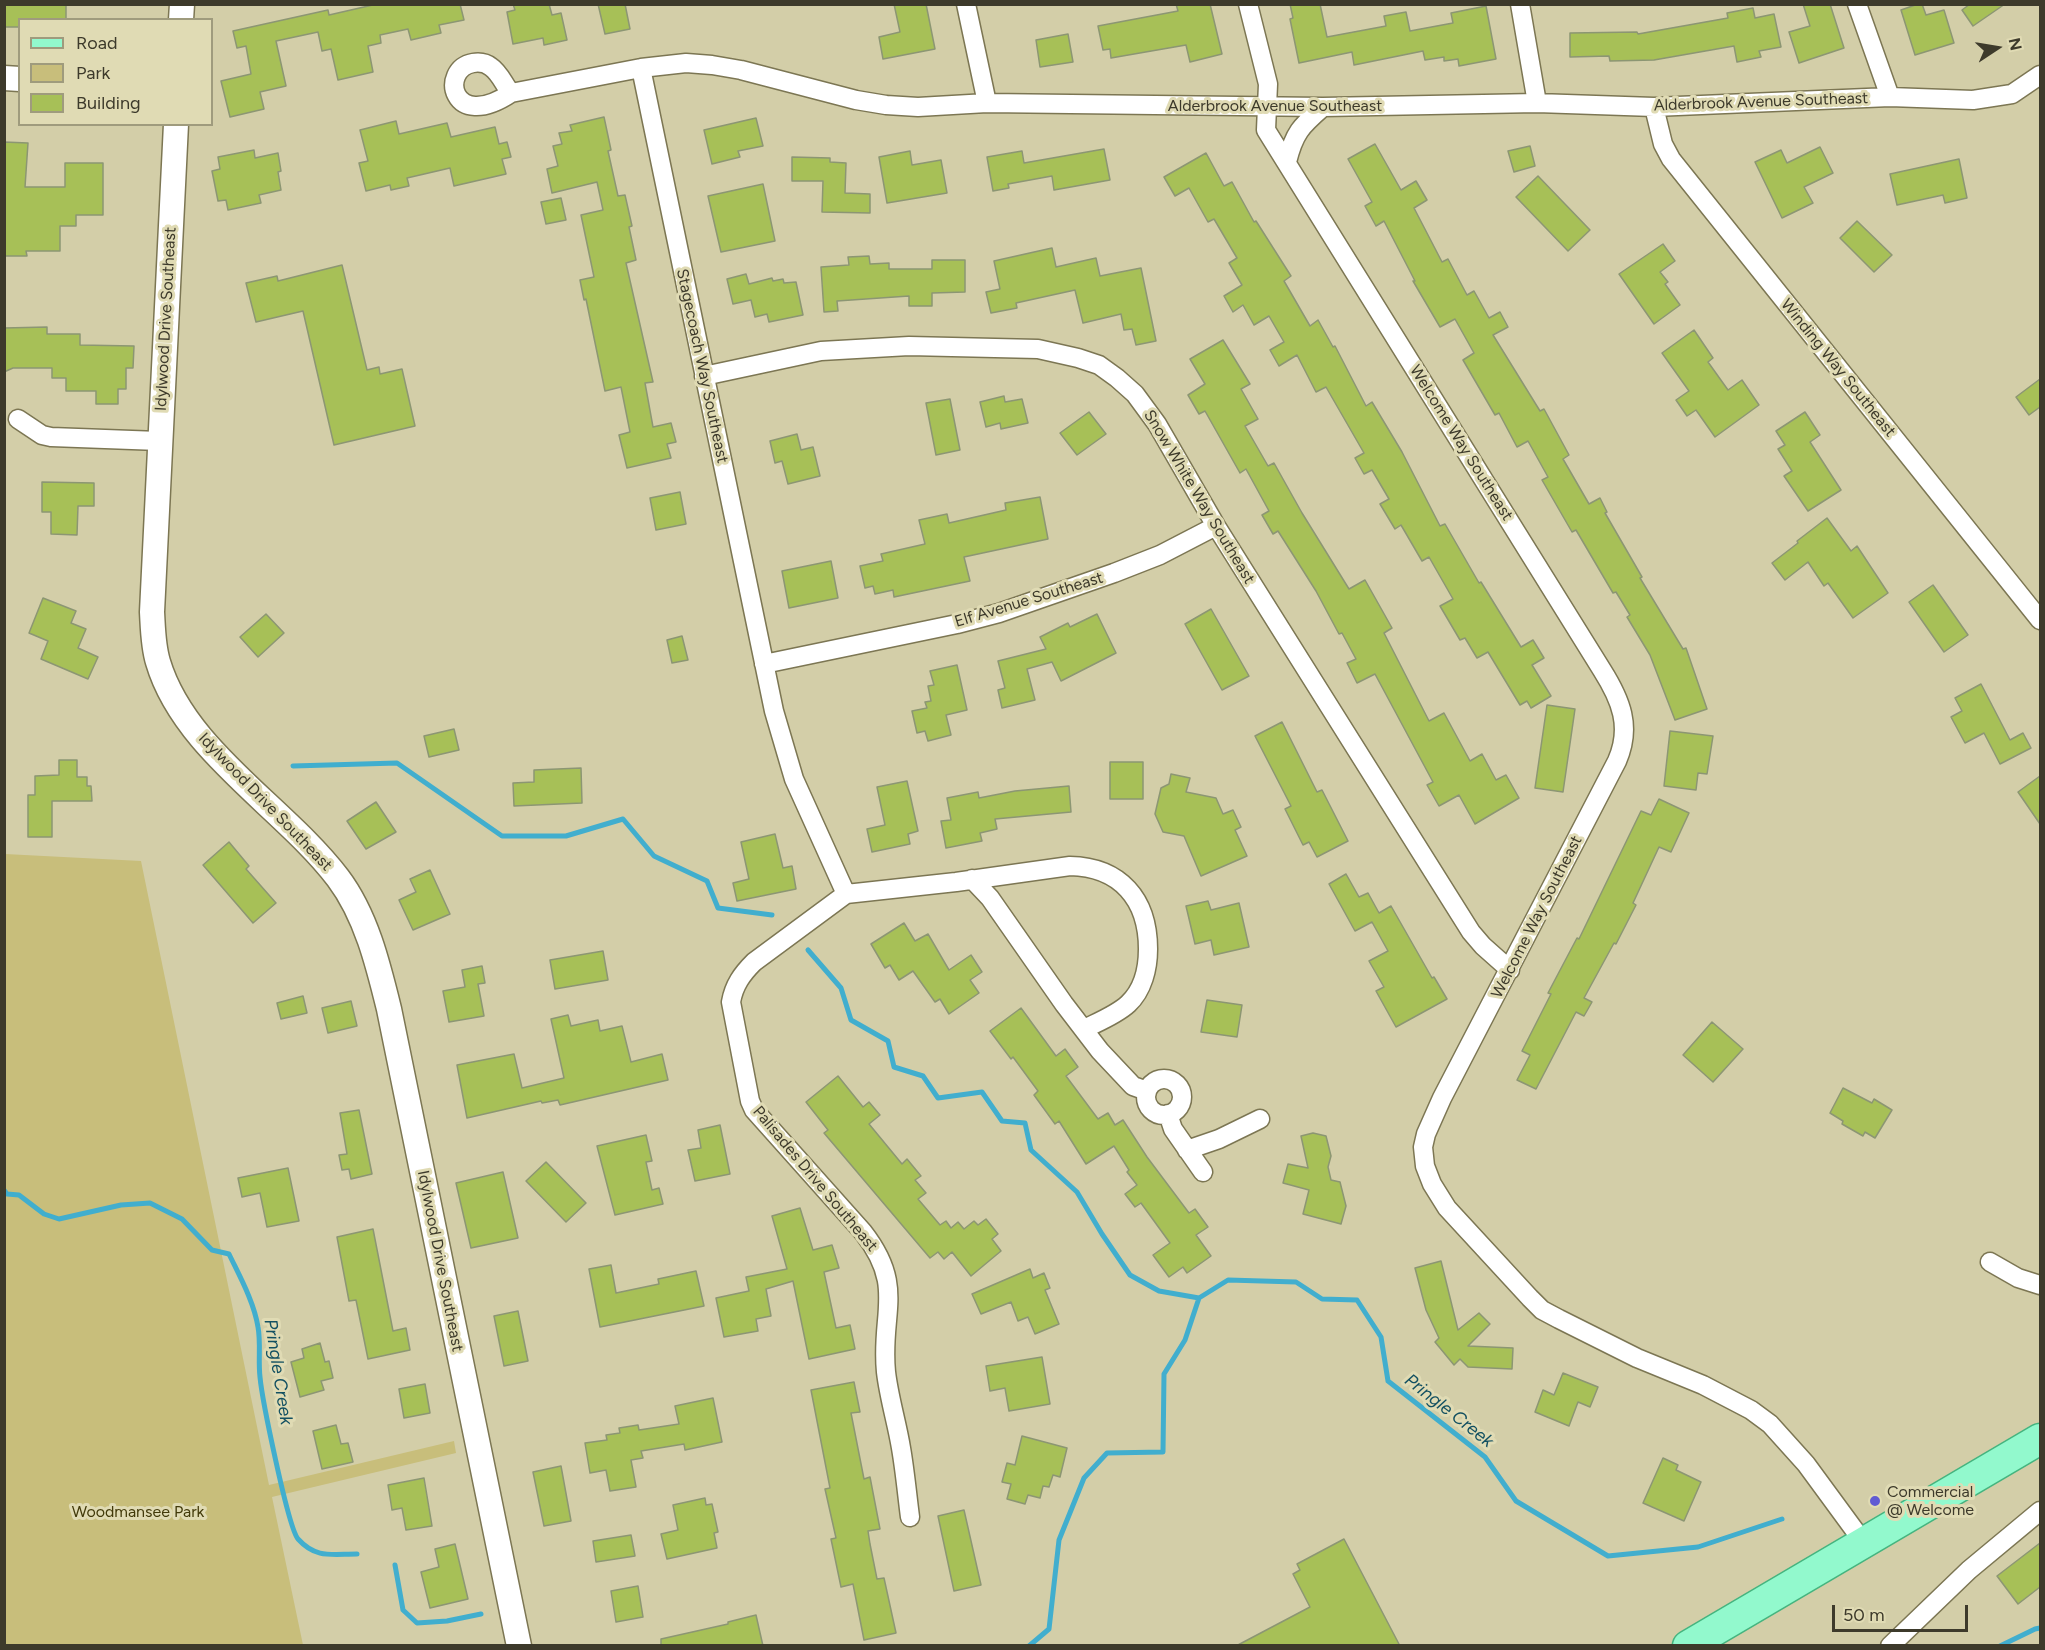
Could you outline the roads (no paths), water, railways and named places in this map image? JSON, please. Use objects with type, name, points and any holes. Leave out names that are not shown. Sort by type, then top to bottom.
[{"type":"main road","points":[[1688,1646],[2040,1439]]},
{"type":"street","points":[[966,4],[987,103]]},
{"type":"street","name":"Welcome Way Southeast","points":[[1248,4],[1268,84],[1266,130],[1607,676],[1622,709],[1623,747],[1442,1098],[1426,1134],[1423,1147],[1425,1166],[1432,1184],[1447,1208],[1542,1310],[1637,1358],[1703,1385],[1751,1410],[1770,1424],[1806,1464],[1864,1543]]},
{"type":"street","points":[[1520,4],[1537,103]]},
{"type":"street","points":[[1857,4],[1890,97]]},
{"type":"street","name":"Alderbrook Avenue Southeast","points":[[511,93],[640,68],[686,63],[712,64],[741,70],[856,100],[918,107],[987,103],[1323,107],[1537,103],[1654,107],[1890,97],[1973,100],[2012,94],[2040,75]]},
{"type":"street","name":"Stagecoach Way Southeast","points":[[640,68],[774,711],[786,756],[846,894]]},
{"type":"street","points":[[1287,162],[1291,142],[1299,130],[1323,107]]},
{"type":"street","name":"Winding Way Southeast","points":[[1654,107],[1663,144],[1671,159],[2040,620]]},
{"type":"street","name":"Idylwood Drive Southeast","points":[[176,126],[152,612],[153,639],[158,662],[172,697],[186,720],[324,861],[339,880],[351,899],[372,946],[391,1020],[519,1646]]},
{"type":"street","name":"Snow White Way Southeast","points":[[704,376],[821,351],[909,346],[1038,349],[1078,357],[1099,365],[1135,394],[1157,424],[1216,526],[1472,932],[1483,946],[1510,970]]},
{"type":"street","points":[[18,419],[42,435],[51,437],[159,441]]},
{"type":"street","name":"Elf Avenue Southeast","points":[[764,663],[957,624],[999,613],[1160,555],[1216,526]]},
{"type":"street","points":[[846,894],[1070,866],[1087,866],[1115,877],[1133,894],[1141,908],[1148,938],[1145,975],[1129,1003],[1119,1011],[1084,1029]]},
{"type":"street","points":[[972,879],[990,898],[1100,1051],[1133,1086],[1147,1091]]},
{"type":"street","name":"Palisades Drive Southeast","points":[[846,894],[753,962],[733,990],[731,1002],[750,1101],[754,1110],[863,1232],[883,1264],[890,1301],[885,1356],[886,1372],[901,1448],[910,1516]]},
{"type":"street","points":[[1161,1080],[1167,1080],[1177,1086],[1180,1091],[1178,1108],[1168,1114],[1157,1114],[1149,1107],[1147,1091],[1150,1086],[1161,1080]]},
{"type":"street","points":[[1168,1114],[1173,1129],[1203,1172]]},
{"type":"street","points":[[1187,1150],[1213,1142],[1260,1119]]},
{"type":"street","points":[[1990,1262],[2018,1278],[2040,1285]]},
{"type":"street","points":[[1890,1646],[1969,1570],[2040,1511]]},
{"type":"waterway","points":[[293,766],[397,763],[502,836],[566,836],[623,819],[654,856],[707,881],[718,908],[772,915]]},
{"type":"waterway","points":[[808,950],[841,988],[851,1020],[888,1041],[894,1067],[923,1076],[938,1098],[982,1092],[1002,1121],[1025,1123],[1031,1150],[1077,1192],[1130,1275],[1159,1291],[1199,1298]]},
{"type":"waterway","name":"Pringle Creek","points":[[4,1190],[7,1194],[19,1195],[44,1214],[59,1219],[121,1205],[150,1203],[182,1219],[212,1250],[229,1254],[256,1318],[262,1390],[288,1512],[298,1539],[318,1553],[357,1554]]},
{"type":"waterway","name":"Pringle Creek","points":[[1029,1646],[1049,1629],[1059,1540],[1084,1478],[1107,1453],[1163,1452],[1164,1374],[1185,1340],[1199,1298],[1228,1280],[1296,1282],[1322,1299],[1357,1300],[1381,1337],[1388,1381],[1485,1457],[1516,1501],[1608,1556],[1698,1547],[1782,1519]]},
{"type":"waterway","name":"Pringle Creek","points":[[395,1565],[403,1610],[417,1623],[447,1621],[481,1614]]},
{"type":"waterway","name":"Pringle Creek","points":[[2000,1646],[2040,1628]]},
{"type":"place","name":"Commercial @ Welcome","points":[[1875,1501]]},
{"type":"park label","name":"Woodmansee Park","points":[[138,1512]]}]
